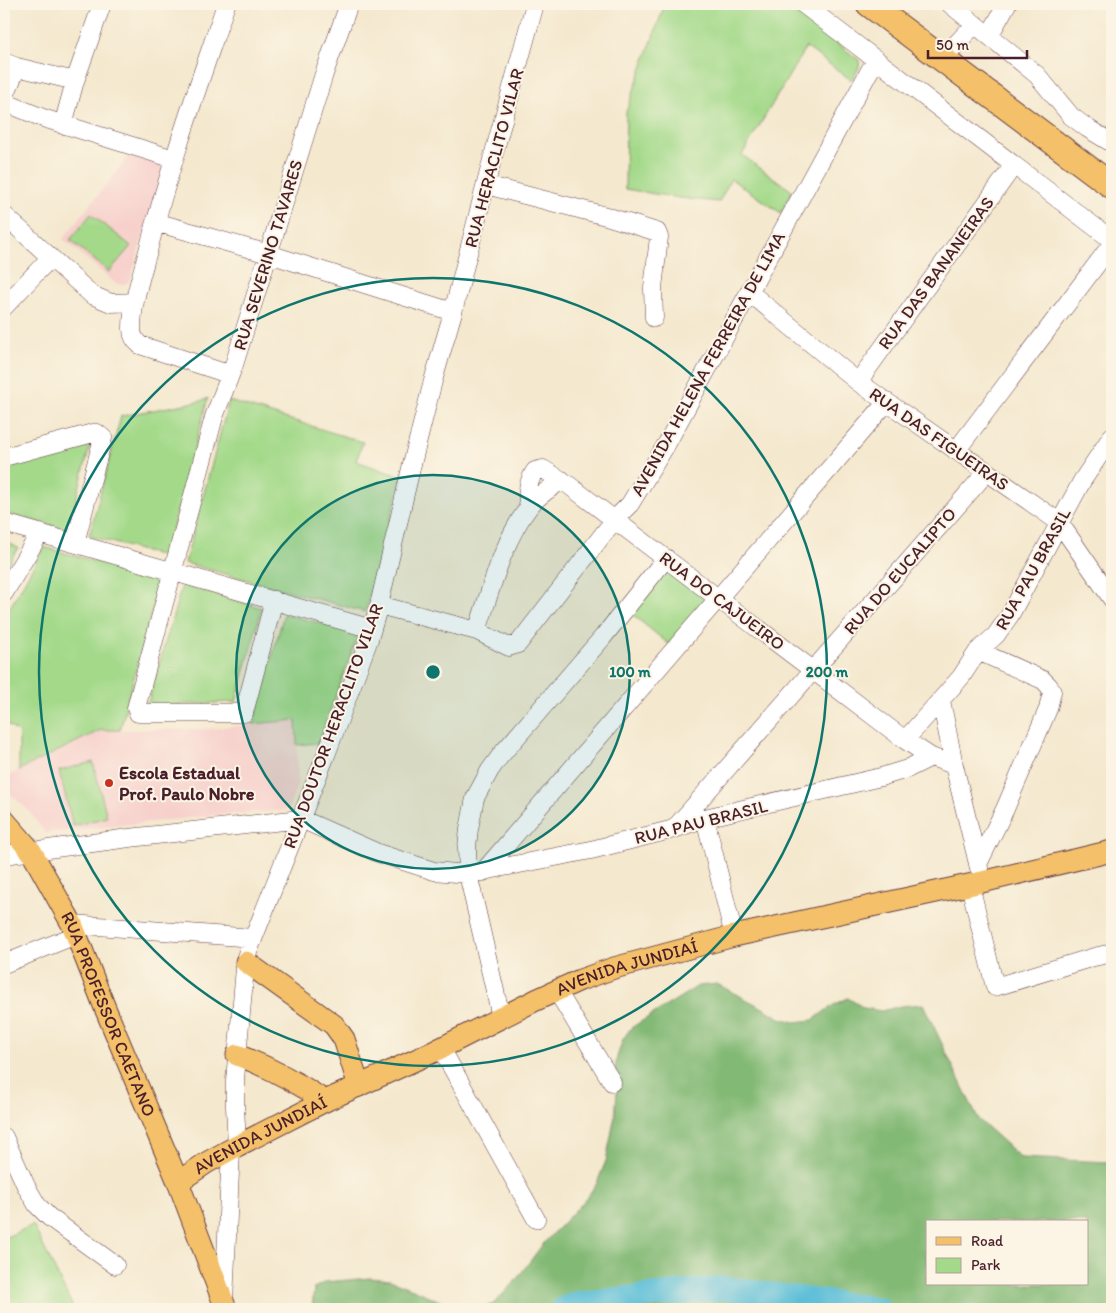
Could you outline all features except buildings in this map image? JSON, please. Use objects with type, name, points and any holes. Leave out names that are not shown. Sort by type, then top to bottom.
[{"type":"highway","points":[[869,4],[1112,186]]},
{"type":"main road","name":"RUA PROFESSOR CAETANO","points":[[4,820],[31,851],[74,930],[178,1182],[225,1306]]},
{"type":"main road","name":"AVENIDA JUNDIAÍ","points":[[178,1182],[206,1163],[325,1101],[441,1048],[580,980],[614,968],[734,936],[977,877],[1112,851]]},
{"type":"main road","points":[[246,962],[334,1025],[344,1039],[359,1086]]},
{"type":"main road","points":[[238,1055],[288,1078],[325,1101]]},
{"type":"street","points":[[63,125],[75,81],[102,4]]},
{"type":"street","name":"RUA SEVERINO TAVARES","points":[[226,4],[174,159],[135,302],[132,329],[132,335],[137,343],[221,373],[232,370],[324,74],[348,4]]},
{"type":"street","name":"RUA HERACLITO VILAR","points":[[453,312],[535,4]]},
{"type":"street","points":[[804,4],[1112,242],[956,451]]},
{"type":"street","points":[[989,36],[1007,4]]},
{"type":"street","points":[[959,7],[975,24],[1036,75],[1071,116],[1112,143]]},
{"type":"street","points":[[943,58],[975,24]]},
{"type":"street","name":"AVENIDA HELENA FERREIRA DE LIMA","points":[[478,631],[509,647],[518,644],[615,519],[626,510],[639,491],[876,59]]},
{"type":"street","points":[[4,98],[10,64],[75,81]]},
{"type":"street","points":[[4,102],[63,125],[174,159]]},
{"type":"street","name":"RUA DAS BANANEIRAS","points":[[858,382],[1014,165]]},
{"type":"street","points":[[486,185],[606,216],[657,232],[659,237],[653,288],[654,318]]},
{"type":"street","points":[[4,215],[92,295],[111,303],[135,302]]},
{"type":"street","points":[[156,222],[269,254],[453,312]]},
{"type":"street","points":[[4,307],[50,258]]},
{"type":"street","name":"RUA DAS FIGUEIRAS","points":[[749,292],[886,403],[1058,522],[1112,599]]},
{"type":"street","name":"RUA DOUTOR HERACLITO VILAR","points":[[246,962],[253,938],[326,756],[372,629],[412,464],[453,312]]},
{"type":"street","points":[[232,370],[214,417],[172,571],[136,708],[139,714],[244,713],[274,600]]},
{"type":"street","points":[[476,873],[718,598],[886,403]]},
{"type":"street","points":[[4,457],[93,433],[97,433],[103,438],[75,543]]},
{"type":"street","name":"RUA PAU BRASIL","points":[[905,740],[961,677],[978,651],[996,635],[1010,615],[1025,590],[1058,522],[1112,436]]},
{"type":"street","name":"RUA DO CAJUEIRO","points":[[529,506],[529,485],[535,470],[543,469],[615,519],[905,740],[931,758],[954,765]]},
{"type":"street","name":"RUA DO EUCALIPTO","points":[[674,829],[986,473]]},
{"type":"street","points":[[379,605],[478,631],[509,540],[529,506],[564,482]]},
{"type":"street","points":[[4,523],[372,629]]},
{"type":"street","points":[[4,593],[40,533]]},
{"type":"street","points":[[501,1018],[476,873],[467,847],[475,798],[490,770],[603,637],[666,558]]},
{"type":"street","points":[[977,877],[1048,709],[1052,695],[1051,688],[1043,680],[978,651]]},
{"type":"street","points":[[941,700],[977,877],[995,987],[1112,953]]},
{"type":"street","name":"RUA PAU BRASIL","points":[[301,820],[378,852],[434,871],[476,873],[591,850],[674,829],[705,818],[881,777],[931,758]]},
{"type":"street","points":[[705,818],[734,936]]},
{"type":"street","points":[[4,855],[129,838],[301,820]]},
{"type":"street","points":[[4,964],[74,930],[253,938]]},
{"type":"street","points":[[225,1306],[238,1055],[246,962]]},
{"type":"street","points":[[557,990],[612,1082]]},
{"type":"street","points":[[441,1048],[536,1219]]},
{"type":"street","points":[[4,1137],[26,1186],[37,1205],[49,1217],[115,1265]]},
{"type":"shaded area","points":[[132,152],[163,164],[131,278],[128,283],[121,285],[115,283],[63,239]]},
{"type":"shaded area","name":"Escola Estadual Prof. Paulo Nobre","points":[[296,720],[298,782],[288,810],[217,815],[45,833],[29,811],[4,788],[4,778],[101,730],[207,729]]},
{"type":"green space","points":[[665,4],[785,4],[859,60],[859,68],[851,80],[806,47],[742,155],[792,191],[781,213],[731,179],[719,202],[679,198],[625,189],[626,112]]},
{"type":"green space","points":[[91,214],[131,246],[109,272],[70,240]]},
{"type":"green space","points":[[208,398],[165,557],[89,536],[121,416],[201,401]]},
{"type":"green space","points":[[229,401],[363,442],[356,461],[402,477],[365,612],[185,563]]},
{"type":"green space","points":[[90,446],[68,530],[4,513],[4,467]]},
{"type":"green space","points":[[4,540],[18,548],[4,571]]},
{"type":"green space","points":[[44,547],[160,580],[120,730],[101,730],[19,770],[19,733],[4,722],[4,618]]},
{"type":"green space","points":[[664,566],[710,596],[670,645],[628,611]]},
{"type":"green space","points":[[182,585],[262,608],[236,702],[147,706]]},
{"type":"green space","points":[[284,614],[359,633],[318,743],[297,745],[296,720],[253,724]]},
{"type":"green space","points":[[93,762],[107,817],[73,826],[59,771]]},
{"type":"green space","points":[[717,984],[780,1018],[795,1022],[813,1020],[832,1006],[848,998],[864,1008],[881,1011],[901,1006],[923,1004],[978,1119],[1021,1158],[1109,1162],[1112,1170],[1112,1309],[478,1309],[493,1304],[513,1284],[543,1244],[583,1202],[596,1185],[606,1161],[615,1116],[617,1092],[614,1075],[617,1057],[623,1039],[631,1028],[698,986]]},
{"type":"green space","points":[[33,1225],[74,1309],[4,1309],[4,1238]]},
{"type":"green space","points":[[370,1278],[390,1280],[458,1309],[312,1309],[314,1288],[325,1282]]},
{"type":"waterway","points":[[563,1309],[573,1304],[724,1288],[879,1309]]},
{"type":"place","name":"Escola Estadual Prof. Paulo Nobre","points":[[109,783]]}]
